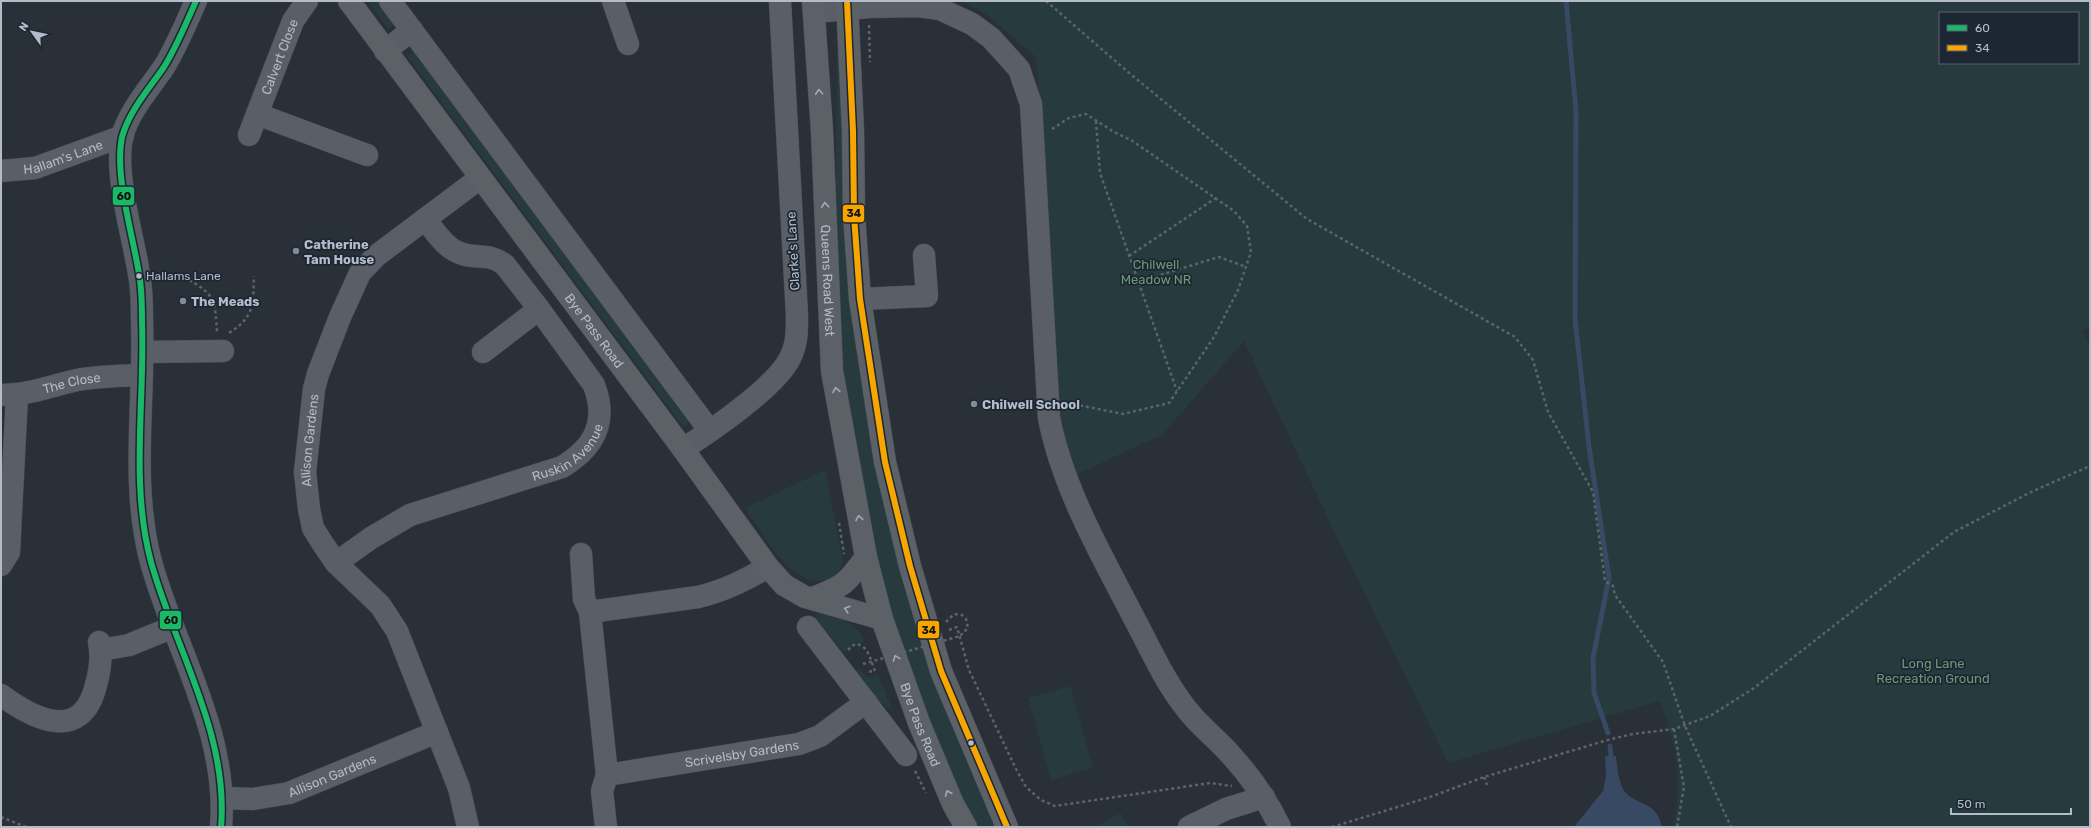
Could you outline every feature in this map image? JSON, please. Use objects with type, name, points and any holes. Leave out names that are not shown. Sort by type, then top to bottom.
[{"type":"main road","name":"Bye Pass Road","points":[[349,1],[683,449],[768,567],[784,585],[794,592],[882,619]]},
{"type":"main road","points":[[854,5],[854,215],[860,299],[885,462],[910,566],[941,671],[1007,827]]},
{"type":"main road","name":"Queens Road West","points":[[814,7],[822,131],[832,371],[866,557]]},
{"type":"main road","name":"Bye Pass Road","points":[[866,557],[882,619],[919,722],[953,804],[966,827]]},
{"type":"main road","points":[[813,598],[836,589],[848,581],[866,557]]},
{"type":"street","points":[[196,1],[175,48],[133,112],[122,136],[120,164],[140,276],[143,352],[139,476],[140,502],[151,560],[173,627],[200,696],[214,749],[222,798],[221,827]]},
{"type":"street","name":"Calvert Close","points":[[249,135],[293,21],[307,1]]},
{"type":"street","points":[[390,1],[710,431]]},
{"type":"street","points":[[613,1],[629,44]]},
{"type":"street","name":"Clarke's Lane","points":[[683,449],[710,431],[762,390],[785,368],[791,358],[797,334],[780,1]]},
{"type":"street","points":[[814,7],[854,5],[918,6],[940,9],[972,24],[991,38],[1018,70],[1031,104],[1049,418],[1062,468],[1101,555],[1156,661],[1184,707],[1209,735],[1230,754],[1264,797],[1280,827]]},
{"type":"street","points":[[385,51],[412,30]]},
{"type":"street","points":[[257,114],[367,155]]},
{"type":"street","name":"Hallam's Lane","points":[[1,171],[35,168],[122,136]]},
{"type":"street","name":"Allison Gardens","points":[[468,827],[459,788],[397,631],[372,596],[336,563],[313,528],[306,492],[306,450],[315,384],[340,317],[360,273],[376,256],[480,178]]},
{"type":"street","name":"Ruskin Avenue","points":[[336,563],[371,538],[410,515],[562,467],[580,455],[589,445],[595,436],[599,421],[601,412],[599,398],[594,385],[505,265],[499,260],[485,256],[468,256],[456,251],[447,244],[425,219]]},
{"type":"street","points":[[860,299],[928,296],[924,255]]},
{"type":"street","points":[[483,352],[539,309]]},
{"type":"street","points":[[143,352],[223,351]]},
{"type":"street","name":"The Close","points":[[9,395],[91,378],[142,375]]},
{"type":"street","points":[[1,565],[9,552],[9,395]]},
{"type":"street","points":[[581,554],[584,599],[590,612],[607,775],[602,791],[606,827]]},
{"type":"street","points":[[590,612],[698,597],[715,593],[737,584],[768,567]]},
{"type":"street","points":[[1,695],[24,711],[40,718],[57,721],[75,718],[82,714],[92,698],[99,675],[100,646],[129,645],[173,627]]},
{"type":"street","name":"Bye Pass Road","points":[[808,627],[906,755]]},
{"type":"street","name":"Scrivelsby Gardens","points":[[607,775],[799,744],[820,736],[866,702]]},
{"type":"street","name":"Allison Gardens","points":[[222,798],[253,799],[289,793],[437,732]]},
{"type":"street","points":[[1230,754],[1240,773],[1237,797]]},
{"type":"street","points":[[1189,827],[1237,797],[1264,797]]},
{"type":"path","points":[[1046,1],[1128,72],[1307,219],[1515,337],[1522,344],[1532,360],[1548,412],[1593,492],[1605,581],[1612,586],[1614,595],[1664,662],[1685,726],[1731,827]]},
{"type":"path","points":[[854,5],[870,64]]},
{"type":"path","points":[[1032,133],[1049,130],[1069,118],[1086,114],[1114,132],[1132,140],[1234,211],[1247,226],[1251,252],[1238,290],[1214,337],[1169,403],[1123,414],[1073,404],[1049,418]]},
{"type":"path","points":[[1096,121],[1100,173],[1177,391]]},
{"type":"path","points":[[1129,256],[1216,198]]},
{"type":"path","points":[[1139,285],[1157,276],[1219,257],[1246,267]]},
{"type":"path","points":[[189,280],[204,288],[210,294],[215,308],[217,337],[230,333],[241,324],[252,309],[254,276]]},
{"type":"path","points":[[1332,827],[1430,797],[1484,777],[1611,739],[1632,734],[1674,729],[1710,716],[1754,688],[1954,532],[2031,492],[2090,466]]},
{"type":"path","points":[[857,665],[960,636],[968,628],[966,619],[962,615],[954,614],[947,620],[946,631],[950,642]]},
{"type":"path","points":[[946,631],[956,627],[969,670],[1016,769],[1026,787],[1041,800],[1055,806],[1210,783],[1237,797]]},
{"type":"path","points":[[943,634],[945,641]]},
{"type":"path","points":[[847,653],[849,648],[854,644],[860,644],[866,649],[872,665]]},
{"type":"path","points":[[1674,729],[1684,787],[1677,827]]},
{"type":"path","points":[[1484,777],[1487,785]]},
{"type":"path","points":[[1,817],[26,827]]},
{"type":"green space","points":[[368,1],[379,1],[395,24],[388,29]]},
{"type":"green space","points":[[962,1],[2090,1],[2090,327],[2082,331],[2090,346],[2090,827],[1673,827],[1678,793],[1677,763],[1660,701],[1448,763],[1334,531],[1244,341],[1163,434],[1078,474],[1059,430],[1053,379],[1039,89],[1035,56],[985,14]]},
{"type":"green space","points":[[841,38],[848,269],[860,376],[876,461],[942,695],[959,744],[995,827],[976,827],[966,808],[917,691],[888,605],[866,524],[842,378],[834,217],[836,174],[837,42]]},
{"type":"green space","points":[[416,50],[692,421],[683,427],[407,56]]},
{"type":"green space","points":[[825,470],[843,561],[835,576],[826,580],[814,581],[802,576],[790,568],[769,543],[745,508]]},
{"type":"green space","points":[[818,612],[845,621],[861,634],[865,641],[843,652],[815,617]]},
{"type":"green space","points":[[859,669],[867,677],[878,674],[893,711],[876,699],[855,670]]},
{"type":"green space","points":[[1070,686],[1093,768],[1051,780],[1028,698]]},
{"type":"green space","points":[[1121,813],[1128,827],[1094,827]]},
{"type":"water","points":[[1605,756],[1616,756],[1622,787],[1631,797],[1649,806],[1654,811],[1659,817],[1662,827],[1574,827],[1603,791],[1606,776]]},
{"type":"waterway","points":[[1566,1],[1576,111],[1575,319],[1589,447],[1609,578],[1593,658],[1594,693],[1608,733]]},
{"type":"waterway","points":[[1610,746],[1611,756]]},
{"type":"transit line","name":"60","points":[[196,1],[169,59],[129,118],[122,137],[120,169],[141,291],[142,351],[140,472],[141,502],[145,532],[151,562],[161,595],[209,725],[217,759],[221,792],[221,827]]},
{"type":"transit line","name":"34","points":[[847,1],[853,131],[854,215],[860,299],[885,462],[910,566],[941,671],[1007,827]]},
{"type":"place","name":"Catherine Tam House","points":[[296,251]]},
{"type":"place","name":"Hallams Lane","points":[[139,276]]},
{"type":"place","name":"The Meads","points":[[183,301]]},
{"type":"place","name":"Chilwell School","points":[[974,404]]},
{"type":"park label","name":"Chilwell Meadow NR","points":[[1156,272]]},
{"type":"park label","name":"Long Lane Recreation Ground","points":[[1933,670]]}]
